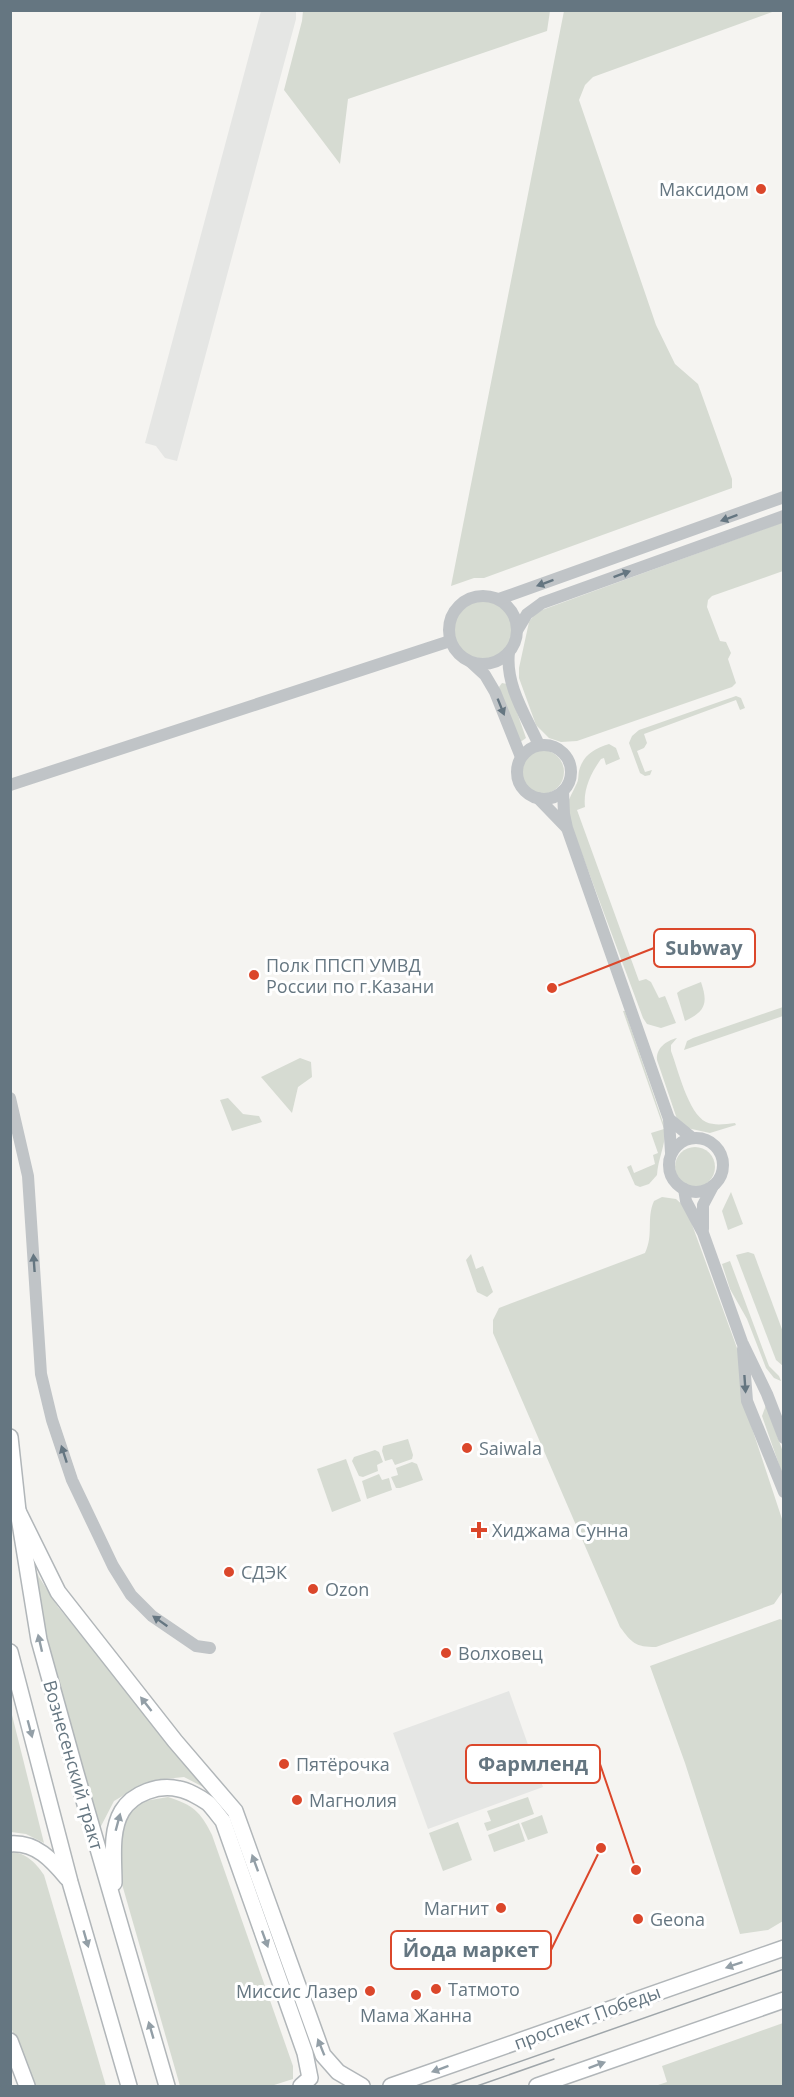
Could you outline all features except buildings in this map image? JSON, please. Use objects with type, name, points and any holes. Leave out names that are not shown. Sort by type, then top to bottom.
[{"type":"main road","name":"Вознесенский тракт","points":[[10,1437],[18,1511],[39,1640],[75,1773],[167,2086]]},
{"type":"main road","points":[[18,1511],[58,1592],[175,1741],[236,1811],[323,2055],[338,2072],[362,2086]]},
{"type":"main road","name":"Вознесенский тракт","points":[[10,1652],[70,1882],[129,2086]]},
{"type":"main road","points":[[114,1901],[114,1839],[121,1812],[130,1800],[155,1789],[179,1789],[208,1803],[223,1821],[305,2053],[309,2078],[301,2086]]},
{"type":"main road","points":[[10,1844],[36,1849],[50,1858],[70,1882]]},
{"type":"main road","name":"проспект Победы","points":[[391,2086],[783,1948]]},
{"type":"main road","points":[[537,2086],[783,2000]]},
{"type":"main road","points":[[10,2041],[27,2086]]},
{"type":"street","points":[[499,599],[783,497]]},
{"type":"street","points":[[472,663],[495,663],[510,652],[515,644],[518,629],[527,614],[542,603],[783,516]]},
{"type":"street","points":[[518,629],[513,613],[499,599],[482,595],[462,602],[451,616],[448,632],[455,650],[485,675],[495,692],[521,757]]},
{"type":"street","points":[[10,785],[450,641]]},
{"type":"street","points":[[510,652],[508,666],[511,681],[539,745]]},
{"type":"street","points":[[538,798],[555,797],[563,791],[571,778],[569,761],[558,748],[546,745],[532,747],[521,757],[518,765],[519,782],[567,828]]},
{"type":"street","points":[[563,791],[567,828],[669,1119],[668,1167],[670,1174],[678,1186],[684,1189],[698,1192],[712,1186]]},
{"type":"street","points":[[10,1098],[28,1176],[41,1374],[52,1420],[72,1480],[130,1595],[152,1616],[196,1646],[210,1648]]},
{"type":"street","points":[[669,1119],[691,1137]]},
{"type":"street","points":[[670,1154],[675,1146],[691,1137],[700,1137],[708,1140],[722,1155],[722,1172],[703,1205],[703,1233]]},
{"type":"street","points":[[684,1189],[686,1201],[703,1233],[742,1342],[767,1394],[783,1438]]},
{"type":"street","points":[[742,1342],[747,1401],[783,1492]]},
{"type":"street","points":[[755,1424],[757,1410],[767,1394]]},
{"type":"shaded area","points":[[303,10],[550,11],[547,31],[348,99],[340,164],[284,90]]},
{"type":"shaded area","points":[[261,11],[296,11],[296,19],[177,461],[165,458],[156,446],[145,443]]},
{"type":"shaded area","points":[[564,11],[775,11],[593,77],[585,85],[579,100],[656,325],[675,364],[698,384],[732,479],[732,488],[484,578],[474,578],[451,586]]},
{"type":"shaded area","points":[[783,522],[783,571],[712,596],[708,600],[707,607],[720,641],[726,642],[731,653],[728,659],[736,683],[732,687],[577,741],[561,742],[549,738],[536,725],[519,678],[529,622],[534,615],[542,610]]},
{"type":"shaded area","points":[[477,601],[489,601],[504,609],[512,624],[512,636],[504,651],[489,659],[477,659],[462,651],[454,636],[454,624],[462,609]]},
{"type":"shaded area","points":[[502,683],[507,684],[526,738],[519,743],[499,687]]},
{"type":"shaded area","points":[[736,696],[741,698],[745,708],[740,710],[736,700],[644,734],[647,743],[644,748],[637,751],[645,772],[652,770],[650,775],[645,776],[640,773],[629,743],[632,736],[639,730]]},
{"type":"shaded area","points":[[609,744],[616,748],[620,759],[606,765],[604,758],[601,759],[588,782],[585,807],[577,810],[639,981],[646,979],[651,982],[659,998],[665,996],[676,1023],[661,1028],[647,1024],[643,1018],[566,811],[583,761],[594,751]]},
{"type":"shaded area","points":[[542,750],[557,757],[564,772],[557,787],[542,794],[527,787],[520,772],[527,757]]},
{"type":"shaded area","points":[[701,982],[705,1001],[703,1006],[697,1014],[685,1021],[677,993]]},
{"type":"shaded area","points":[[783,1007],[783,1016],[684,1050],[687,1041],[693,1038]]},
{"type":"shaded area","points":[[623,1011],[625,1011],[665,1128],[657,1175],[649,1184],[640,1187],[635,1185],[627,1167],[631,1165],[634,1173],[655,1164],[653,1155],[658,1153],[651,1133],[664,1129]]},
{"type":"shaded area","points":[[677,1038],[671,1045],[671,1051],[684,1090],[694,1110],[706,1122],[735,1123],[736,1125],[710,1133],[687,1128],[677,1119],[657,1056],[662,1046]]},
{"type":"shaded area","points":[[300,1058],[311,1062],[312,1077],[298,1087],[292,1113],[261,1077]]},
{"type":"shaded area","points":[[228,1098],[243,1114],[259,1116],[262,1122],[232,1131],[220,1100]]},
{"type":"shaded area","points":[[695,1147],[703,1148],[709,1153],[714,1159],[714,1175],[709,1181],[703,1186],[695,1187],[687,1186],[681,1181],[676,1175],[675,1167],[676,1159],[681,1153],[687,1148]]},
{"type":"shaded area","points":[[731,1192],[743,1224],[728,1230],[722,1211]]},
{"type":"shaded area","points":[[662,1197],[676,1199],[686,1208],[741,1359],[746,1410],[783,1522],[783,1591],[774,1604],[656,1647],[635,1643],[620,1627],[493,1333],[493,1320],[499,1308],[645,1253],[649,1239],[650,1214],[654,1201]]},
{"type":"shaded area","points":[[748,1252],[754,1254],[783,1332],[783,1366],[776,1360],[736,1255]]},
{"type":"shaded area","points":[[471,1254],[476,1269],[483,1266],[493,1292],[487,1297],[477,1292],[466,1260]]},
{"type":"shaded area","points":[[730,1261],[769,1366],[781,1381],[774,1378],[766,1368],[747,1319],[730,1289],[722,1264]]},
{"type":"shaded area","points":[[766,1405],[783,1452],[783,1476],[762,1416]]},
{"type":"shaded area","points":[[408,1439],[412,1459],[395,1465],[392,1459],[385,1461],[383,1446]]},
{"type":"shaded area","points":[[375,1450],[379,1452],[383,1462],[377,1465],[378,1471],[363,1477],[359,1476],[352,1461],[354,1457]]},
{"type":"shaded area","points":[[346,1459],[361,1501],[332,1512],[317,1469]]},
{"type":"shaded area","points":[[412,1462],[417,1464],[423,1480],[396,1488],[391,1477],[398,1475],[396,1468]]},
{"type":"shaded area","points":[[379,1474],[382,1480],[389,1478],[392,1490],[367,1499],[362,1481]]},
{"type":"shaded area","points":[[28,1552],[39,1577],[58,1607],[213,1792],[184,1777],[155,1780],[114,1801],[100,1828],[44,1634]]},
{"type":"shaded area","points":[[780,1619],[784,1621],[783,1921],[768,1930],[740,1934],[685,1763],[650,1666]]},
{"type":"shaded area","points":[[509,1691],[543,1787],[428,1829],[393,1733]]},
{"type":"shaded area","points":[[10,1711],[44,1843],[26,1834],[11,1832]]},
{"type":"shaded area","points":[[168,1797],[195,1810],[204,1820],[212,1835],[293,2066],[293,2079],[271,2086],[180,2086],[109,1839],[112,1827],[139,1802]]},
{"type":"shaded area","points":[[528,1797],[534,1814],[487,1831],[484,1823],[491,1821],[487,1811]]},
{"type":"shaded area","points":[[542,1815],[548,1833],[528,1840],[521,1823]]},
{"type":"shaded area","points":[[458,1822],[472,1860],[443,1871],[429,1833]]},
{"type":"shaded area","points":[[519,1823],[525,1841],[494,1852],[488,1835]]},
{"type":"shaded area","points":[[10,1851],[30,1859],[44,1875],[106,2086],[32,2086],[11,2027]]},
{"type":"shaded area","points":[[783,2023],[783,2086],[655,2086],[667,2082],[662,2066]]},
{"type":"tram line","points":[[450,2086],[784,1969]]},
{"type":"tram line","points":[[477,2086],[554,2059]]},
{"type":"place","name":"Максидом","points":[[761,189]]},
{"type":"place","name":"Полк ППСП УМВД России по г.Казани","points":[[254,975]]},
{"type":"place","name":"Subway","points":[[552,988]]},
{"type":"place","name":"Saiwala","points":[[467,1448]]},
{"type":"place","name":"Хиджама Сунна","points":[[479,1530]]},
{"type":"place","name":"СДЭК","points":[[229,1572]]},
{"type":"place","name":"Ozon","points":[[313,1589]]},
{"type":"place","name":"Волховец","points":[[446,1653]]},
{"type":"place","name":"Пятёрочка","points":[[284,1764]]},
{"type":"place","name":"Магнолия","points":[[297,1800]]},
{"type":"place","name":"Йода маркет","points":[[601,1848]]},
{"type":"place","name":"Фармленд","points":[[636,1870]]},
{"type":"place","name":"Магнит","points":[[501,1908]]},
{"type":"place","name":"Geona","points":[[638,1919]]},
{"type":"place","name":"Татмото","points":[[436,1989]]},
{"type":"place","name":"Миссис Лазер","points":[[370,1991]]},
{"type":"place","name":"Мама Жанна","points":[[416,1995]]}]
